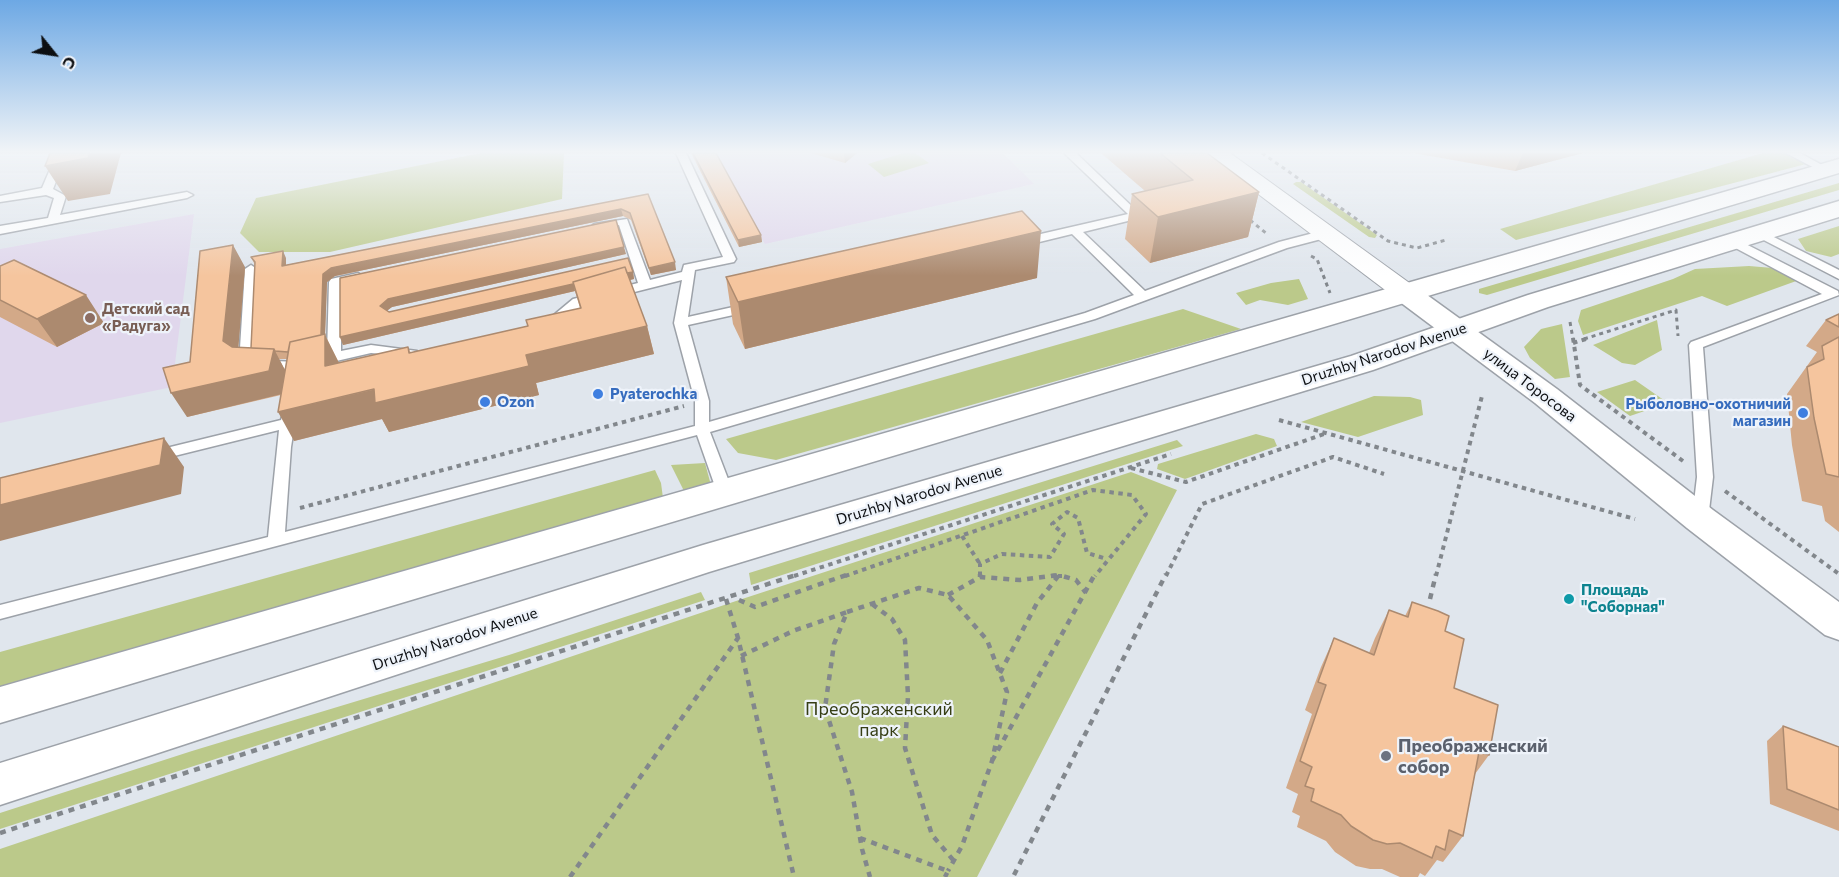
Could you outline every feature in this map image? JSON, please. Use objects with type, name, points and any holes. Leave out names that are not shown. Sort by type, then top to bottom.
[{"type":"main road","points":[[0,705],[1744,194]]},
{"type":"main road","name":"Druzhby Narodov Avenue","points":[[0,784],[703,560],[1362,363],[1538,301],[1839,209]]},
{"type":"main road","name":"улица Торосова","points":[[1406,293],[1546,396],[1700,519],[1839,624]]},
{"type":"street","name":"улица Торосова","points":[[1271,194],[1406,293]]},
{"type":"lane","points":[[0,199],[30,194]]},
{"type":"lane","points":[[53,220],[60,196],[55,194]]},
{"type":"lane","points":[[700,194],[730,259],[688,268],[681,323],[702,401],[702,429],[725,492]]},
{"type":"lane","points":[[1008,246],[1136,216],[1113,194]]},
{"type":"lane","points":[[0,230],[187,195]]},
{"type":"lane","points":[[588,229],[623,221],[630,259],[645,285]]},
{"type":"lane","points":[[1074,230],[1143,296]]},
{"type":"lane","points":[[1758,233],[1837,272]]},
{"type":"lane","points":[[0,612],[702,429],[1090,316],[1283,246],[1326,234]]},
{"type":"lane","points":[[1700,519],[1705,477],[1696,345],[1833,294],[1732,241]]},
{"type":"lane","points":[[251,269],[246,364],[295,378],[334,357],[371,349],[386,349],[428,357]]},
{"type":"lane","points":[[334,357],[335,282],[369,274]]},
{"type":"lane","points":[[539,332],[578,302],[689,274]]},
{"type":"lane","points":[[681,323],[761,304]]},
{"type":"lane","points":[[276,541],[283,447],[295,378]]},
{"type":"lane","points":[[136,460],[287,423]]},
{"type":"path","points":[[1321,194],[1388,241],[1417,248],[1446,240]]},
{"type":"path","points":[[1246,217],[1283,246],[1317,259],[1330,294]]},
{"type":"path","points":[[1570,322],[1580,385],[1686,463]]},
{"type":"path","points":[[1430,599],[1482,396]]},
{"type":"path","points":[[278,514],[702,401]]},
{"type":"path","points":[[1279,420],[1635,519]]},
{"type":"path","points":[[1130,468],[1186,482],[1328,433]]},
{"type":"path","points":[[0,833],[1171,454]]},
{"type":"path","points":[[1014,875],[1202,504],[1333,457],[1384,474]]},
{"type":"path","points":[[739,600],[755,607],[1093,490],[1132,495],[1146,514],[1099,568],[992,761]]},
{"type":"path","points":[[980,564],[1002,554],[1050,557],[1064,534],[1052,524],[1067,512],[1078,518],[1087,553],[1107,559]]},
{"type":"path","points":[[962,536],[980,564],[981,577]]},
{"type":"path","points":[[948,595],[981,577],[1020,580],[1059,575],[1076,580],[1086,593]]},
{"type":"path","points":[[1000,673],[1036,603],[1059,575]]},
{"type":"path","points":[[741,656],[793,631],[919,588],[948,595],[987,640],[1007,692],[992,761],[962,846],[947,874],[860,837]]},
{"type":"path","points":[[726,598],[738,638],[794,877]]},
{"type":"path","points":[[872,604],[892,619],[905,640],[908,696],[905,748],[932,836],[954,861]]},
{"type":"path","points":[[847,612],[834,645],[825,708],[852,792],[870,877]]},
{"type":"path","points":[[570,877],[738,638]]},
{"type":"shaded area","points":[[735,194],[989,194],[765,244]]},
{"type":"shaded area","name":"Детский сад «Радуга»","points":[[194,214],[172,387],[0,423],[0,249]]},
{"type":"green space","points":[[276,194],[562,194],[562,199],[330,252],[259,252],[240,233],[256,198]]},
{"type":"green space","points":[[1307,194],[1318,194],[1377,235],[1375,238],[1369,237]]},
{"type":"green space","points":[[1621,194],[1692,194],[1516,240],[1500,229]]},
{"type":"green space","points":[[1802,194],[1826,194],[1487,295],[1479,293],[1479,289]]},
{"type":"green space","points":[[1839,226],[1839,254],[1831,257],[1806,251],[1798,239]]},
{"type":"green space","points":[[1749,266],[1773,268],[1799,280],[1727,306],[1702,296],[1583,335],[1578,321],[1581,310],[1673,279],[1695,269]]},
{"type":"green space","points":[[1299,279],[1308,299],[1288,305],[1260,300],[1246,305],[1236,293],[1271,283]]},
{"type":"green space","points":[[1183,309],[1241,329],[776,460],[738,453],[726,439]]},
{"type":"green space","points":[[1657,320],[1662,350],[1635,365],[1622,363],[1593,345]]},
{"type":"green space","points":[[1562,324],[1570,377],[1555,379],[1530,358],[1524,347],[1541,329]]},
{"type":"green space","points":[[1635,380],[1668,403],[1630,416],[1597,392]]},
{"type":"green space","points":[[1374,396],[1410,397],[1421,400],[1423,415],[1358,437],[1301,422]]},
{"type":"green space","points":[[1256,434],[1274,439],[1277,446],[1185,479],[1157,469],[1158,464]]},
{"type":"green space","points":[[1177,440],[1183,446],[751,585],[749,573]]},
{"type":"green space","points":[[705,463],[712,489],[687,497],[671,465]]},
{"type":"green space","points":[[655,470],[661,483],[663,498],[0,692],[0,652]]},
{"type":"green space","name":"Преображенский парк","points":[[1131,472],[1177,490],[977,877],[0,877],[0,849],[739,600]]},
{"type":"green space","points":[[701,592],[705,600],[0,829],[0,813],[192,751],[509,655]]},
{"type":"building","points":[[648,194],[675,262],[649,268],[630,213],[621,209],[331,268],[323,274],[321,335],[290,342],[288,352],[251,348],[255,262],[251,257],[283,251],[282,266]]},
{"type":"building","points":[[714,194],[738,194],[761,235],[738,240]]},
{"type":"building","points":[[1132,194],[1251,194],[1158,217]]},
{"type":"building","points":[[1022,211],[1041,231],[738,302],[726,277]]},
{"type":"building","points":[[616,220],[624,247],[388,299],[380,306],[389,312],[628,258],[633,272],[627,273],[625,267],[573,282],[574,288],[573,284],[340,337],[340,278]]},
{"type":"building","points":[[233,245],[223,341],[232,347],[274,349],[269,371],[171,393],[163,368],[190,362],[200,251]]},
{"type":"building","points":[[14,260],[86,295],[37,319],[0,300],[0,266]]},
{"type":"building","points":[[625,267],[647,326],[526,355],[529,366],[375,403],[374,389],[278,412],[290,342],[325,334],[325,366],[408,347],[409,353],[528,326],[526,320],[581,308],[573,282]]},
{"type":"building","points":[[1839,314],[1839,327],[1826,320]]},
{"type":"building","points":[[1839,337],[1839,477],[1826,474],[1814,418],[1807,367],[1824,359],[1822,346]]},
{"type":"building","points":[[164,438],[160,465],[0,505],[0,478]]},
{"type":"building","name":"Преображенский собор","points":[[1412,602],[1449,616],[1445,631],[1464,639],[1454,688],[1498,705],[1489,755],[1479,752],[1463,836],[1449,830],[1445,850],[1436,846],[1432,858],[1400,843],[1387,844],[1373,840],[1351,826],[1341,815],[1311,801],[1314,789],[1305,786],[1312,767],[1300,761],[1326,685],[1318,682],[1334,638],[1374,655],[1389,610],[1408,617]]},
{"type":"building","points":[[1783,726],[1839,747],[1839,810],[1787,789]]},
{"type":"place","name":"Детский сад «Радуга»","points":[[90,318]]},
{"type":"place","name":"Pyaterochka","points":[[598,394]]},
{"type":"place","name":"Ozon","points":[[485,402]]},
{"type":"place","name":"Рыболовно-охотничий магазин","points":[[1803,413]]},
{"type":"place","name":"Площадь \"Соборная\"","points":[[1569,599]]},
{"type":"place","name":"Преображенский собор","points":[[1386,756]]}]
